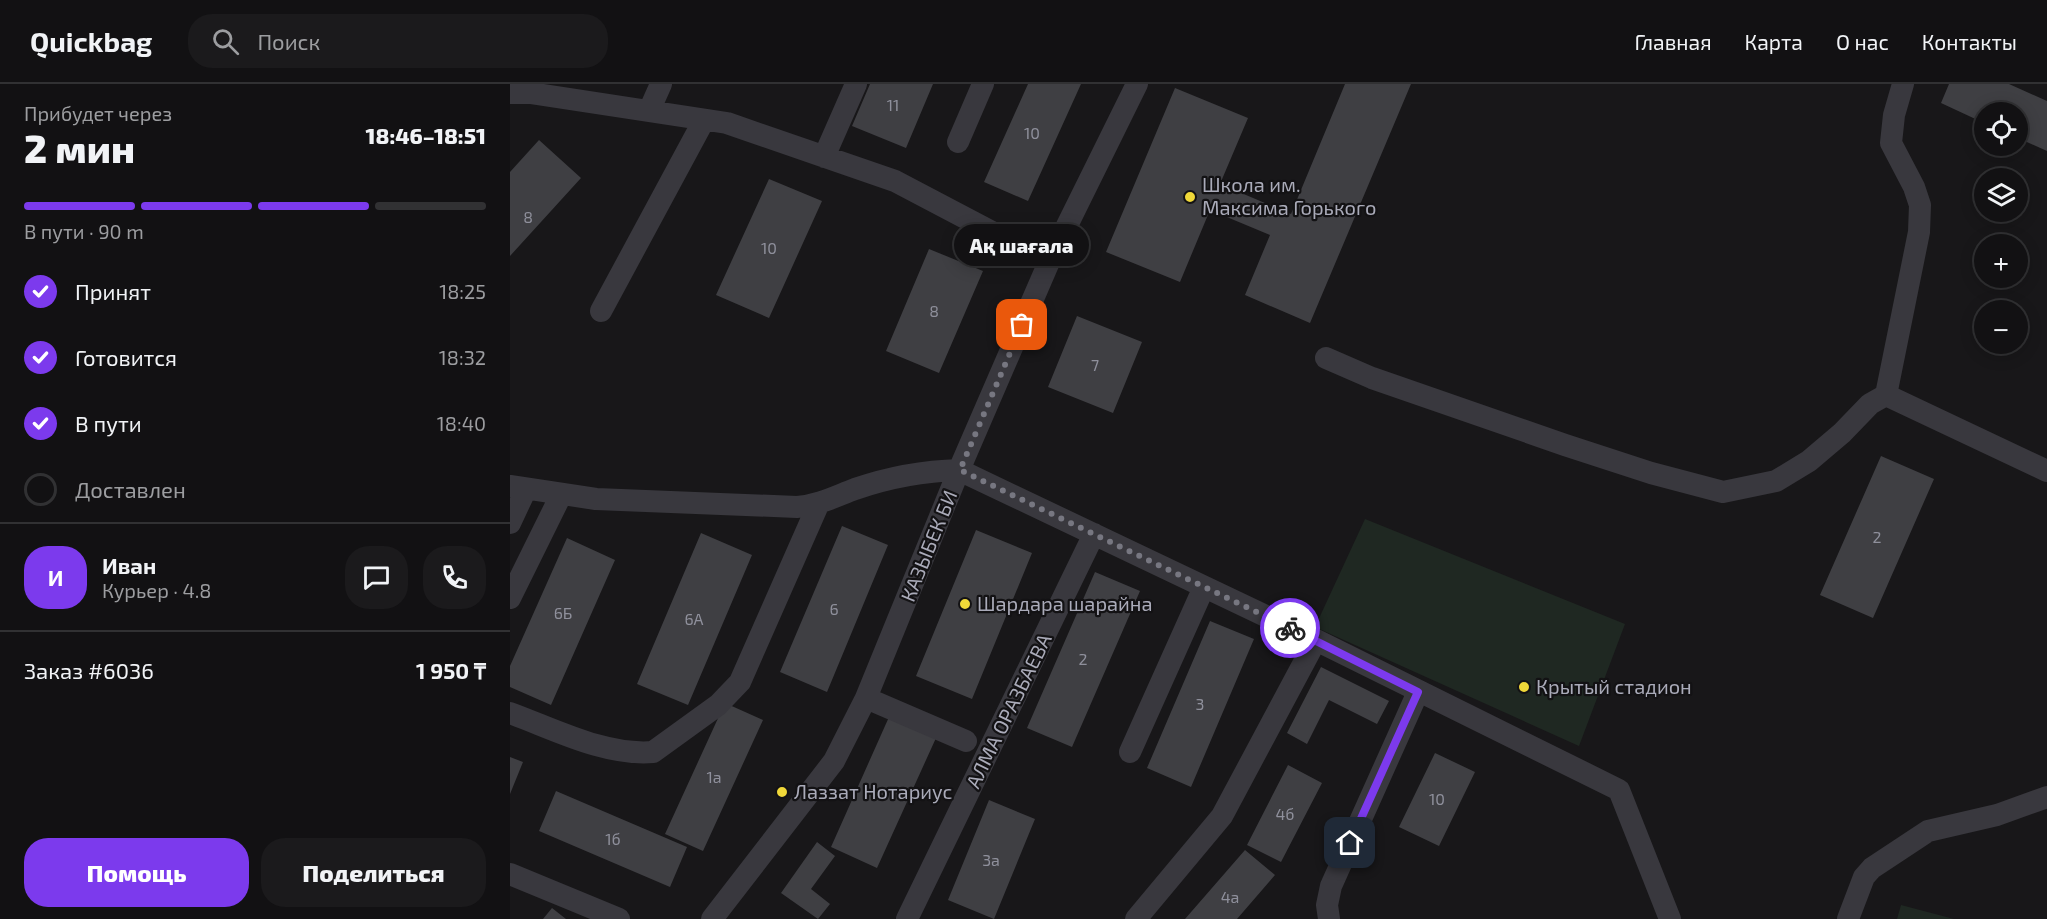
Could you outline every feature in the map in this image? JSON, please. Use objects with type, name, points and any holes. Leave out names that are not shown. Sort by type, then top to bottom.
[{"type":"street","points":[[649,111],[661,84]]},
{"type":"street","points":[[824,157],[856,84]]},
{"type":"street","points":[[958,142],[983,84]]},
{"type":"street","name":"КАЗЫБЕК БИ","points":[[712,919],[834,761],[866,698],[1049,262],[1137,84]]},
{"type":"street","points":[[1326,358],[1372,378],[1651,473],[1723,492],[1776,481],[1809,461],[1842,433],[1870,404],[1886,395],[1919,232],[1920,205],[1914,188],[1891,144],[1894,115],[1903,84]]},
{"type":"street","points":[[510,93],[530,93],[727,123],[895,181],[1049,262]]},
{"type":"street","points":[[601,311],[704,120]]},
{"type":"street","points":[[1886,395],[2047,471]]},
{"type":"street","points":[[510,523],[518,487],[608,500],[797,507],[818,506],[854,490],[922,471],[960,470],[1316,640],[1619,790],[1670,919]]},
{"type":"street","points":[[510,598],[561,495]]},
{"type":"street","points":[[510,713],[603,746],[642,753],[653,752],[718,705],[740,682],[818,506]]},
{"type":"street","name":"АЛМА ОРАЗБАЕВА","points":[[907,919],[1094,534]]},
{"type":"street","points":[[1130,752],[1204,587]]},
{"type":"street","points":[[1136,919],[1222,816],[1316,640]]},
{"type":"street","points":[[1329,919],[1327,905],[1331,886],[1418,692]]},
{"type":"street","points":[[866,698],[966,741]]},
{"type":"street","points":[[1848,919],[1864,877],[1872,868],[1928,831],[1997,815],[2047,797]]},
{"type":"street","points":[[510,874],[620,919]]},
{"type":"shaded area","name":"Крытый стадион","points":[[1365,519],[1625,624],[1579,746],[1315,627]]},
{"type":"shaded area","points":[[1901,905],[1954,919],[1897,919]]},
{"type":"building","points":[[870,84],[933,84],[906,148],[852,126]]},
{"type":"building","points":[[1028,84],[1081,84],[1028,201],[984,182]]},
{"type":"building","name":"Школа им. Максима Горького","points":[[1345,84],[1411,84],[1310,323],[1245,295],[1270,235],[1210,210],[1180,282],[1106,252],[1175,88],[1248,118],[1220,184],[1291,214]]},
{"type":"building","points":[[1949,84],[2009,84],[2047,101],[2047,151],[2028,142],[2028,102],[1974,102],[1974,118],[1941,103]]},
{"type":"building","points":[[539,140],[581,178],[510,256],[510,172]]},
{"type":"building","points":[[769,179],[822,201],[769,318],[716,295]]},
{"type":"building","points":[[929,249],[983,271],[939,373],[886,351]]},
{"type":"building","points":[[1077,316],[1142,342],[1113,413],[1048,387]]},
{"type":"building","points":[[1881,456],[1934,479],[1873,618],[1820,595]]},
{"type":"building","points":[[842,526],[888,545],[827,692],[780,672]]},
{"type":"building","points":[[976,530],[1032,553],[972,699],[916,676]]},
{"type":"building","points":[[701,533],[752,555],[688,705],[637,684]]},
{"type":"building","points":[[567,538],[615,560],[551,705],[510,687],[510,666]]},
{"type":"building","points":[[1095,572],[1140,591],[1072,747],[1027,728]]},
{"type":"building","points":[[1210,621],[1254,639],[1191,787],[1147,768]]},
{"type":"building","points":[[1321,667],[1389,701],[1377,724],[1329,700],[1307,744],[1287,733]]},
{"type":"building","points":[[725,703],[763,720],[703,851],[665,834]]},
{"type":"building","points":[[889,717],[936,738],[877,868],[831,847]]},
{"type":"building","points":[[1435,753],[1475,772],[1439,846],[1399,827]]},
{"type":"building","points":[[510,757],[523,762],[510,794]]},
{"type":"building","points":[[1288,765],[1322,783],[1281,862],[1247,845]]},
{"type":"building","points":[[556,791],[687,847],[670,887],[539,831]]},
{"type":"building","points":[[989,800],[1035,819],[994,919],[948,900]]},
{"type":"building","points":[[817,842],[835,856],[811,889],[830,904],[818,919],[781,893]]},
{"type":"building","points":[[1245,850],[1275,875],[1237,919],[1185,919]]},
{"type":"building","points":[[552,908],[566,919],[543,919]]},
{"type":"way so far","points":[[1022,325],[960,470],[1290,628]]},
{"type":"place","name":"Школа им. Максима Горького","points":[[1190,197]]},
{"type":"place","name":"Ақ шағала","points":[[1022,325]]},
{"type":"place","name":"Шардара шарайна","points":[[965,604]]},
{"type":"place","name":"Крытый стадион","points":[[1524,687]]},
{"type":"place","name":"Лаззат Нотариус","points":[[782,792]]},
{"type":"route","points":[[1290,628],[1418,692],[1350,843]]}]
